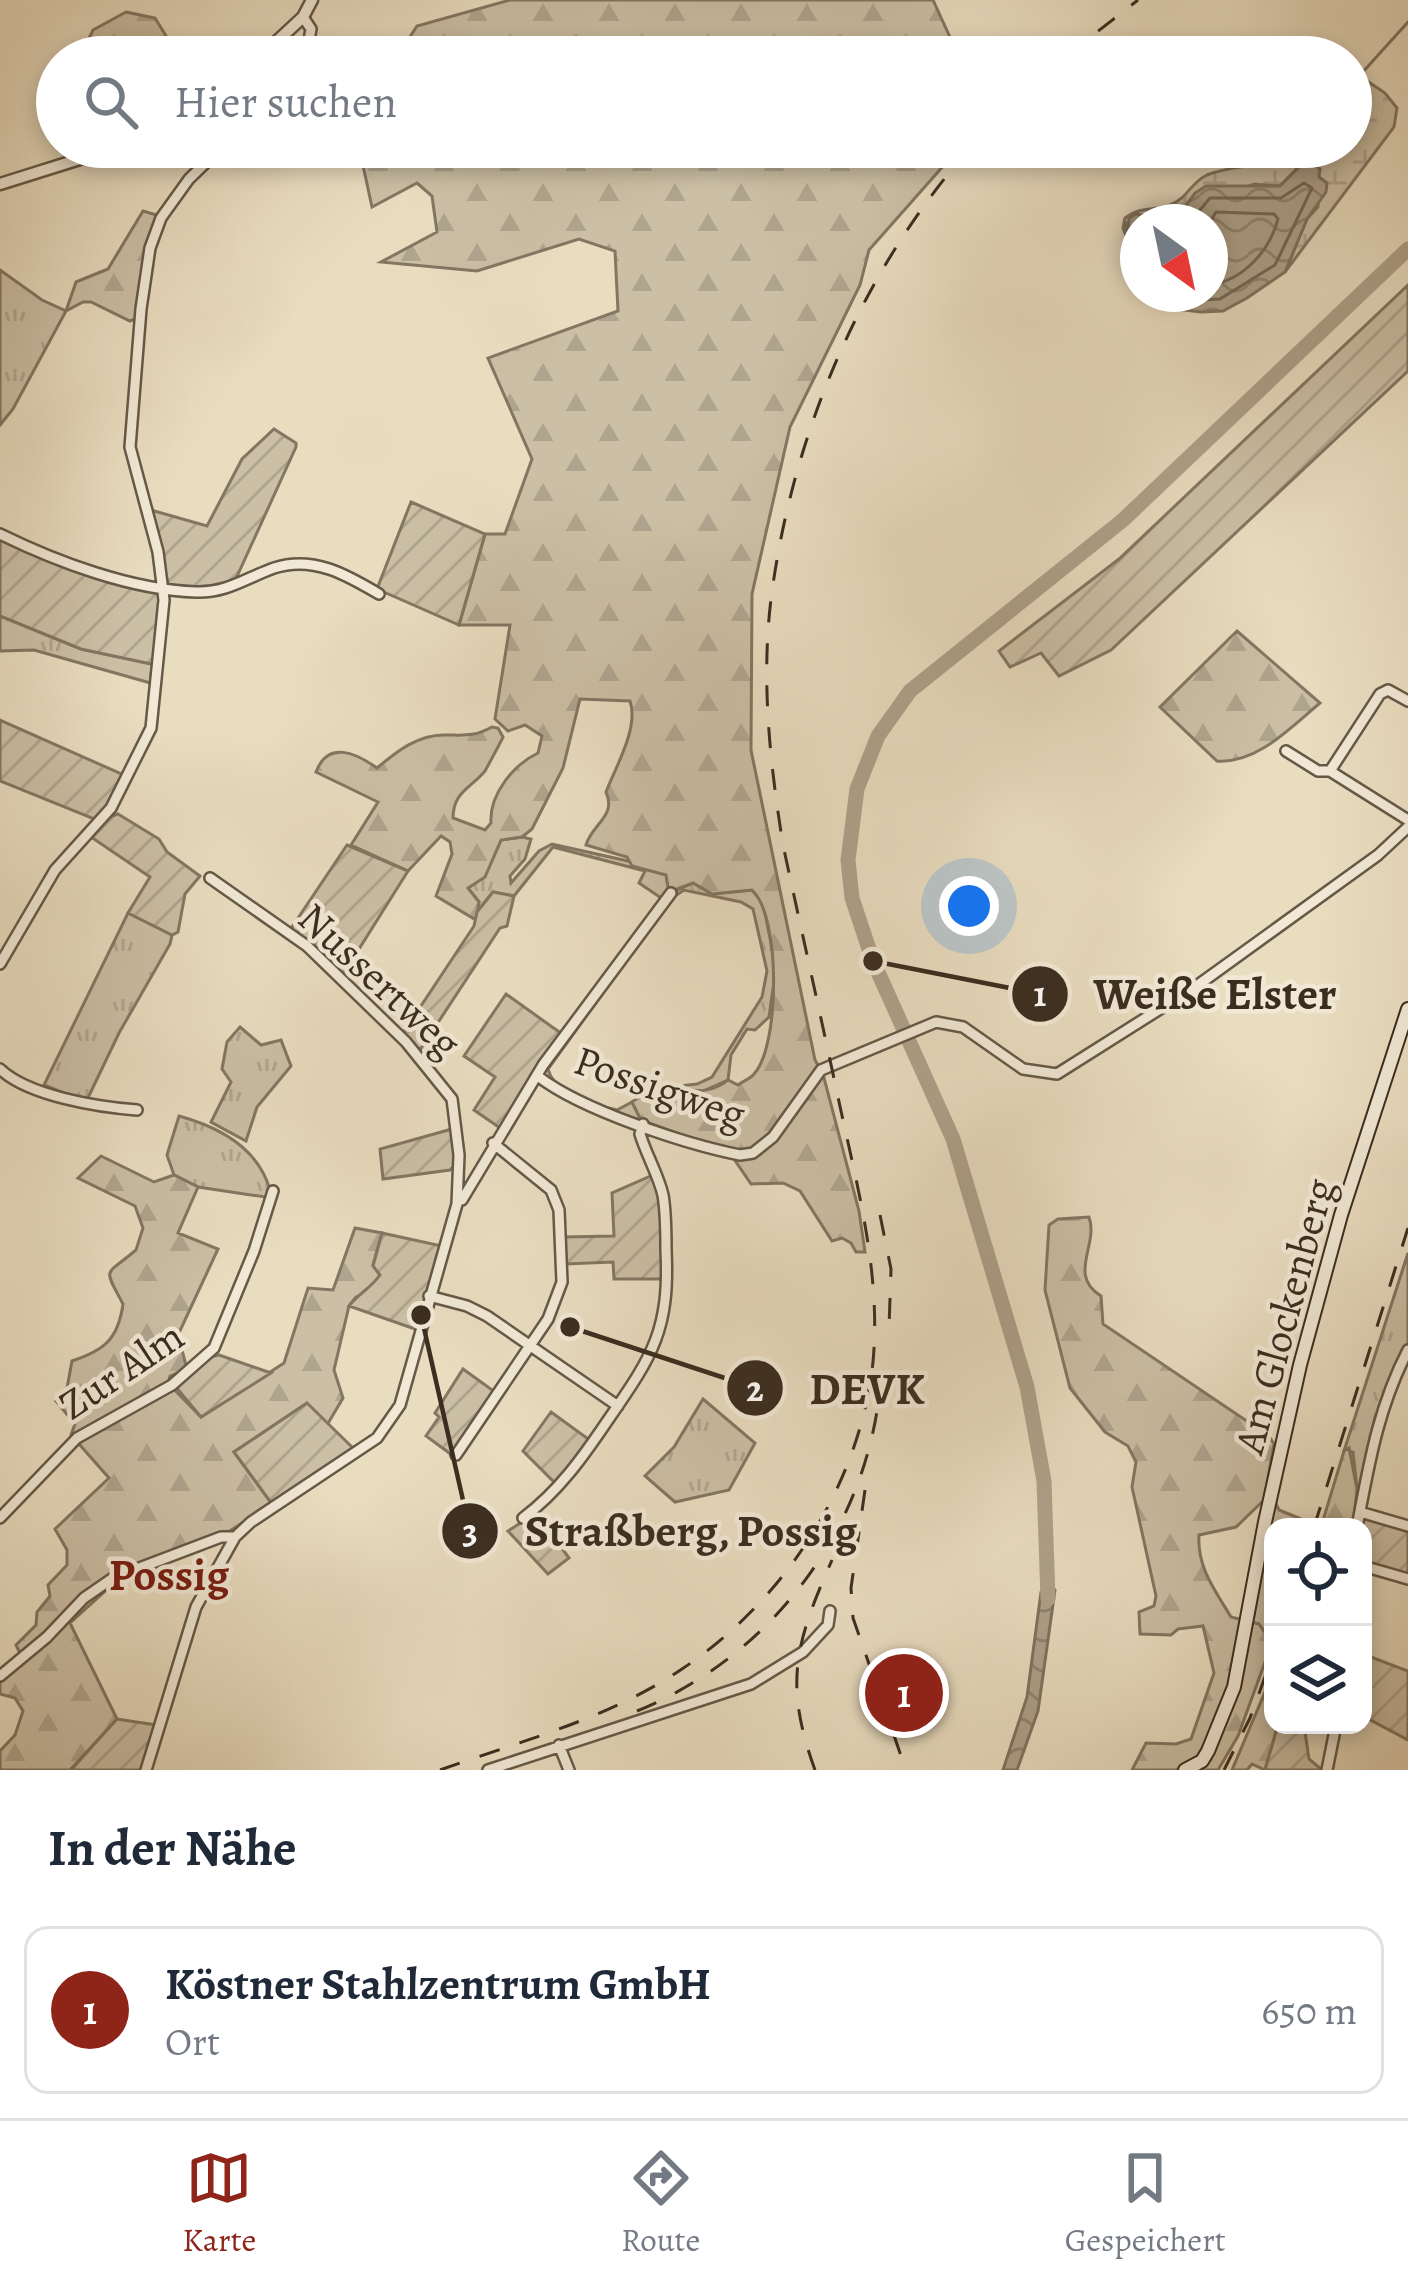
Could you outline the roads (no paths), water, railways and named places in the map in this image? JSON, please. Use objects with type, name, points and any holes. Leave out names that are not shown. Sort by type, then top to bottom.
[{"type":"main road","name":"Am Glockenberg","points":[[1185,1770],[1208,1751],[1234,1687],[1300,1365],[1408,1009]]},
{"type":"street","points":[[283,36],[304,17],[312,0]]},
{"type":"street","points":[[304,17],[310,36]]},
{"type":"street","points":[[0,184],[51,168]]},
{"type":"street","points":[[0,964],[55,870],[103,820],[144,748],[154,703],[164,586],[130,447],[131,399],[147,268],[161,218],[200,168]]},
{"type":"street","points":[[0,534],[88,569],[198,592],[228,589],[274,568],[303,565],[337,569],[379,594]]},
{"type":"street","points":[[1330,771],[1380,694],[1388,690],[1408,701]]},
{"type":"street","points":[[1286,751],[1318,771],[1330,771],[1408,823]]},
{"type":"street","name":"Possigweg","points":[[539,1077],[558,1092],[592,1107],[726,1152],[753,1153],[772,1137],[821,1070],[937,1022],[962,1027],[1023,1069],[1057,1074],[1198,985],[1378,855],[1408,823]]},
{"type":"street","name":"Nussertweg","points":[[146,1770],[196,1607],[235,1537],[377,1438],[400,1405],[457,1204],[455,1118],[445,1087],[308,946],[210,878]]},
{"type":"street","points":[[457,1204],[569,1029],[671,893]]},
{"type":"street","points":[[0,1069],[34,1090],[88,1105],[137,1110]]},
{"type":"street","points":[[523,1518],[560,1486],[650,1358],[668,1293],[663,1194],[640,1133],[643,1124]]},
{"type":"street","points":[[456,1455],[559,1294],[560,1210],[548,1185],[494,1143]]},
{"type":"street","name":"Zur Alm","points":[[0,1518],[77,1438],[172,1385],[214,1348],[273,1192]]},
{"type":"street","points":[[430,1296],[467,1306],[618,1406]]},
{"type":"street","points":[[1359,1518],[1366,1466],[1384,1400],[1408,1350]]},
{"type":"street","points":[[1360,1511],[1408,1526]]},
{"type":"street","points":[[0,1676],[84,1598],[113,1578],[221,1537],[235,1537]]},
{"type":"street","points":[[1372,1569],[1408,1579]]},
{"type":"street","points":[[488,1770],[752,1684],[803,1652],[828,1624],[830,1611]]},
{"type":"street","points":[[1327,1770],[1334,1734]]},
{"type":"street","points":[[559,1745],[569,1770]]},
{"type":"water","points":[[1298,168],[1319,168],[1319,177],[1327,183],[1285,272],[1228,308],[1228,204],[1187,204],[1206,186],[1280,186]]},
{"type":"water","points":[[1047,1583],[1055,1590],[1038,1711],[1017,1770],[1003,1770],[1027,1697],[1041,1592]]},
{"type":"waterway","points":[[1372,62],[1408,22]]},
{"type":"waterway","points":[[1048,1599],[1044,1481],[1027,1387],[953,1139],[873,961],[852,898],[848,860],[857,789],[878,736],[910,691],[1123,520],[1408,249]]},
{"type":"railway","points":[[1092,36],[1138,0]]},
{"type":"railway","points":[[440,1770],[625,1701],[682,1669],[719,1641],[753,1610],[811,1536],[852,1452],[873,1362],[871,1267],[783,845],[768,722],[768,630],[781,538],[796,477],[838,358],[896,247],[954,168]]},
{"type":"railway","points":[[880,1215],[891,1269],[889,1328]]},
{"type":"railway","points":[[1317,1518],[1408,1228]]},
{"type":"railway","points":[[637,1711],[724,1662],[796,1592],[848,1508],[877,1411]]},
{"type":"railway","points":[[865,1490],[851,1588],[853,1618],[906,1770]]},
{"type":"railway","points":[[815,1770],[799,1712],[798,1663],[802,1639],[832,1560]]},
{"type":"railway","points":[[1224,1770],[1264,1680]]},
{"type":"place","name":"Weiße Elster","points":[[873,961]]},
{"type":"place","name":"Straßberg, Possig","points":[[421,1315]]},
{"type":"place","name":"DEVK","points":[[570,1327]]},
{"type":"place","name":"Köstner Stahlzentrum GmbH","points":[[904,1693]]},
{"type":"district","name":"Possig","points":[[169,1575]]}]
